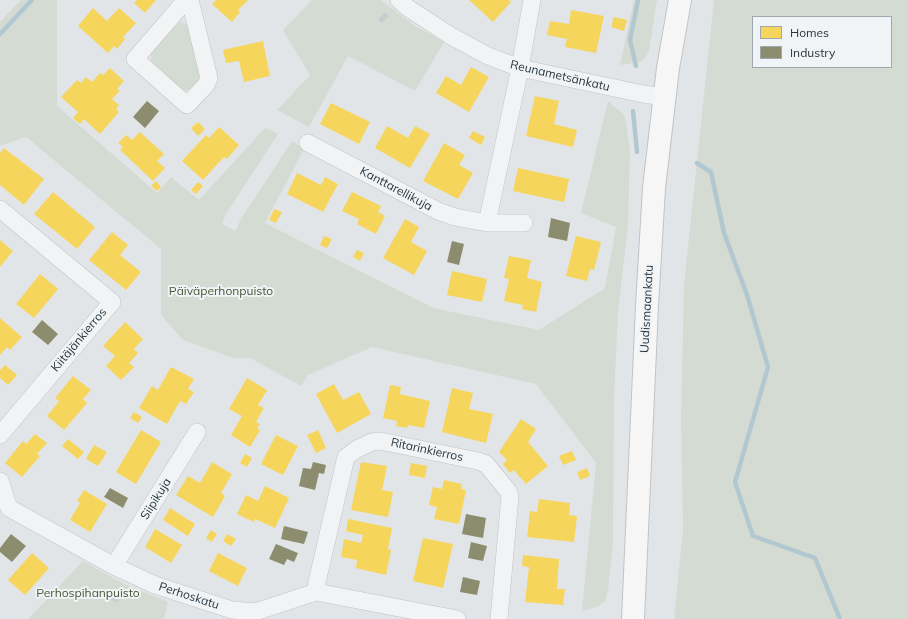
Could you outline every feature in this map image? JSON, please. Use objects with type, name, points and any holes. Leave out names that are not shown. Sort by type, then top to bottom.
[{"type":"street","points":[[186,0],[135,59],[187,105],[206,85],[209,78],[190,0]]},
{"type":"street","name":"Reunametsänkatu","points":[[399,0],[408,8],[451,36],[488,56],[520,68],[643,94],[665,97]]},
{"type":"street","points":[[487,223],[520,68],[532,0]]},
{"type":"street","name":"Uudismaankatu","points":[[633,619],[647,306],[654,188],[668,68],[680,0]]},
{"type":"street","name":"Kanttarellikuja","points":[[308,143],[438,211],[454,217],[487,223],[524,222]]},
{"type":"street","name":"Kiitäjänkierros","points":[[0,209],[112,302],[0,435]]},
{"type":"street","name":"Siipikuja","points":[[114,566],[197,432]]},
{"type":"street","name":"Ritarinkierros","points":[[316,592],[346,457],[357,449],[372,442],[380,441],[478,461],[486,464],[508,491],[510,496],[499,619]]},
{"type":"street","name":"Perhoskatu","points":[[0,482],[4,513],[155,585],[232,610],[255,615],[316,592],[452,619]]},
{"type":"green space","name":"Päiväperhonpuisto","points":[[21,0],[57,0],[57,106],[157,193],[171,177],[199,200],[265,128],[278,134],[226,214],[222,224],[235,231],[241,219],[292,141],[304,149],[265,223],[433,308],[539,330],[605,288],[616,227],[581,213],[608,101],[622,113],[625,118],[630,150],[628,226],[618,311],[614,400],[613,542],[608,590],[605,601],[597,607],[582,611],[596,463],[536,384],[372,347],[308,375],[301,386],[250,358],[233,358],[183,340],[161,315],[161,249],[26,137],[0,146],[0,22]]},
{"type":"green space","points":[[312,0],[381,0],[415,26],[444,42],[415,91],[348,56],[309,127],[277,110],[310,75],[283,30]]},
{"type":"green space","points":[[634,0],[657,0],[649,51],[645,58],[640,62],[620,65]]},
{"type":"green space","points":[[714,0],[908,0],[908,619],[674,619],[683,530],[681,419],[684,285]]},
{"type":"green space","points":[[180,22],[188,26],[199,72],[199,79],[191,90],[184,90],[178,86],[151,61],[151,54]]},
{"type":"green space","name":"Perhospihanpuisto","points":[[83,561],[124,584],[168,602],[164,619],[28,619]]},
{"type":"building: Homes","points":[[137,0],[156,0],[145,13],[134,3]]},
{"type":"building: Homes","points":[[216,0],[248,0],[238,10],[240,12],[232,22],[212,4]]},
{"type":"building: Homes","points":[[469,0],[509,0],[511,2],[493,22]]},
{"type":"building: Homes","points":[[93,8],[107,21],[119,8],[136,23],[123,37],[125,39],[117,49],[114,46],[108,53],[78,26]]},
{"type":"building: Homes","points":[[571,10],[604,16],[596,53],[565,47],[567,39],[547,35],[550,21],[569,24]]},
{"type":"building: Homes","points":[[614,17],[627,20],[624,31],[611,27]]},
{"type":"building: Homes","points":[[263,41],[270,76],[244,82],[239,61],[226,63],[223,50]]},
{"type":"building: Homes","points":[[471,67],[489,77],[469,112],[436,93],[446,76],[461,85]]},
{"type":"building: Homes","points":[[110,68],[124,81],[117,89],[120,91],[112,99],[119,105],[116,109],[119,112],[100,134],[84,119],[80,124],[73,118],[78,112],[61,97],[77,80],[81,83],[86,77],[92,82],[100,73],[103,75]]},
{"type":"building: Homes","points":[[535,96],[559,101],[554,124],[577,130],[573,147],[526,136]]},
{"type":"building: Homes","points":[[331,103],[370,122],[359,144],[320,124]]},
{"type":"building: Homes","points":[[198,122],[205,129],[198,136],[191,128]]},
{"type":"building: Homes","points":[[387,126],[408,138],[415,126],[430,134],[410,168],[375,148]]},
{"type":"building: Homes","points":[[219,127],[239,145],[227,159],[224,157],[203,180],[182,161],[206,135],[209,138]]},
{"type":"building: Homes","points":[[473,131],[485,137],[481,145],[469,138]]},
{"type":"building: Homes","points":[[140,132],[164,154],[157,161],[165,168],[153,181],[120,150],[123,147],[118,143],[126,135],[132,140]]},
{"type":"building: Homes","points":[[444,143],[465,155],[459,165],[473,173],[458,199],[423,181]]},
{"type":"building: Homes","points":[[4,148],[44,179],[24,205],[0,185],[0,153]]},
{"type":"building: Homes","points":[[518,168],[569,179],[564,202],[513,191]]},
{"type":"building: Homes","points":[[297,173],[321,185],[325,177],[338,184],[323,212],[287,194]]},
{"type":"building: Homes","points":[[156,181],[161,187],[157,191],[151,186]]},
{"type":"building: Homes","points":[[198,182],[203,186],[196,194],[191,190]]},
{"type":"building: Homes","points":[[53,192],[95,227],[77,249],[34,214]]},
{"type":"building: Homes","points":[[352,192],[381,206],[378,212],[385,216],[376,234],[357,224],[359,219],[342,211]]},
{"type":"building: Homes","points":[[274,209],[282,212],[276,223],[269,220]]},
{"type":"building: Homes","points":[[405,219],[419,227],[411,242],[427,251],[414,275],[383,258]]},
{"type":"building: Homes","points":[[112,232],[128,245],[120,255],[141,272],[126,290],[89,260]]},
{"type":"building: Homes","points":[[324,236],[332,239],[327,248],[320,245]]},
{"type":"building: Homes","points":[[576,236],[601,242],[594,270],[590,269],[587,281],[566,276]]},
{"type":"building: Homes","points":[[0,240],[13,251],[0,267]]},
{"type":"building: Homes","points":[[357,250],[364,253],[360,261],[353,257]]},
{"type":"building: Homes","points":[[509,256],[531,260],[527,278],[542,282],[536,312],[522,309],[523,305],[504,301],[509,279],[504,278]]},
{"type":"building: Homes","points":[[452,271],[487,279],[482,302],[447,295]]},
{"type":"building: Homes","points":[[40,274],[58,289],[34,318],[16,304]]},
{"type":"building: Homes","points":[[0,318],[22,337],[10,350],[7,347],[0,355]]},
{"type":"building: Homes","points":[[125,322],[143,339],[134,349],[138,353],[129,363],[134,367],[121,380],[106,366],[115,356],[103,346]]},
{"type":"building: Homes","points":[[5,365],[17,375],[8,385],[0,378],[0,370]]},
{"type":"building: Homes","points":[[171,367],[194,379],[188,389],[194,392],[186,404],[180,401],[167,424],[139,408],[152,386],[158,390]]},
{"type":"building: Homes","points":[[73,376],[91,390],[83,399],[87,403],[64,430],[47,416],[59,401],[55,398]]},
{"type":"building: Homes","points":[[247,378],[267,390],[258,405],[264,408],[256,422],[260,424],[257,428],[260,430],[250,447],[231,435],[242,416],[229,409]]},
{"type":"building: Homes","points":[[334,384],[343,400],[359,392],[371,414],[337,433],[316,394]]},
{"type":"building: Homes","points":[[390,385],[401,387],[400,394],[430,401],[424,428],[408,425],[407,428],[396,426],[397,421],[383,418]]},
{"type":"building: Homes","points":[[452,388],[473,393],[469,409],[493,414],[486,443],[442,432]]},
{"type":"building: Homes","points":[[134,412],[142,417],[138,423],[130,418]]},
{"type":"building: Homes","points":[[521,419],[536,429],[528,442],[548,466],[526,484],[514,470],[510,473],[503,464],[507,460],[499,452]]},
{"type":"building: Homes","points":[[141,430],[161,442],[136,484],[116,472]]},
{"type":"building: Homes","points":[[318,430],[326,448],[316,453],[307,435]]},
{"type":"building: Homes","points":[[35,434],[47,443],[37,454],[40,456],[22,477],[5,463],[23,441],[26,444]]},
{"type":"building: Homes","points":[[276,435],[298,446],[283,475],[261,464]]},
{"type":"building: Homes","points":[[68,439],[84,452],[78,459],[62,446]]},
{"type":"building: Homes","points":[[94,445],[107,452],[98,466],[86,459]]},
{"type":"building: Homes","points":[[572,451],[576,460],[563,465],[559,456]]},
{"type":"building: Homes","points":[[245,454],[252,458],[247,467],[240,463]]},
{"type":"building: Homes","points":[[212,462],[232,474],[221,493],[225,496],[213,517],[176,495],[188,476],[200,483]]},
{"type":"building: Homes","points":[[361,462],[387,466],[382,490],[393,492],[388,517],[351,510]]},
{"type":"building: Homes","points":[[411,463],[427,466],[425,478],[409,475]]},
{"type":"building: Homes","points":[[587,468],[590,476],[580,480],[577,472]]},
{"type":"building: Homes","points":[[444,480],[462,484],[461,489],[466,490],[459,524],[434,519],[437,507],[429,505],[433,487],[442,489]]},
{"type":"building: Homes","points":[[265,486],[289,498],[275,528],[255,519],[254,522],[237,514],[246,495],[258,501]]},
{"type":"building: Homes","points":[[84,490],[107,504],[90,532],[70,520],[80,503],[77,501]]},
{"type":"building: Homes","points":[[539,499],[570,503],[569,515],[577,516],[574,542],[527,537],[530,511],[537,512]]},
{"type":"building: Homes","points":[[170,508],[195,524],[188,536],[163,520]]},
{"type":"building: Homes","points":[[348,519],[392,528],[388,549],[391,550],[386,575],[356,568],[357,560],[341,557],[344,539],[361,543],[363,535],[346,531]]},
{"type":"building: Homes","points":[[155,529],[182,545],[171,563],[145,547]]},
{"type":"building: Homes","points":[[211,530],[217,534],[212,542],[206,538]]},
{"type":"building: Homes","points":[[227,534],[236,539],[231,546],[223,541]]},
{"type":"building: Homes","points":[[423,538],[453,544],[443,588],[413,581]]},
{"type":"building: Homes","points":[[32,553],[49,568],[25,595],[8,580]]},
{"type":"building: Homes","points":[[218,553],[247,568],[238,586],[209,571]]},
{"type":"building: Homes","points":[[523,555],[559,559],[557,589],[565,589],[563,605],[525,602],[529,567],[522,566]]},
{"type":"building: Industry","points":[[147,101],[159,111],[145,128],[133,117]]},
{"type":"building: Industry","points":[[551,218],[570,223],[567,241],[548,237]]},
{"type":"building: Industry","points":[[452,241],[464,244],[459,265],[447,262]]},
{"type":"building: Industry","points":[[42,320],[58,334],[48,345],[32,332]]},
{"type":"building: Industry","points":[[313,462],[326,465],[324,474],[319,473],[315,490],[299,486],[303,468],[311,469]]},
{"type":"building: Industry","points":[[110,488],[128,498],[123,508],[104,497]]},
{"type":"building: Industry","points":[[466,514],[486,518],[483,538],[462,534]]},
{"type":"building: Industry","points":[[284,526],[308,532],[304,544],[281,539]]},
{"type":"building: Industry","points":[[11,534],[26,546],[12,562],[0,552],[0,548]]},
{"type":"building: Industry","points":[[471,542],[487,546],[483,561],[468,558]]},
{"type":"building: Industry","points":[[276,544],[298,553],[294,562],[287,559],[284,565],[269,559]]},
{"type":"building: Industry","points":[[463,577],[480,581],[477,595],[460,592]]},
{"type":"building: Other","points":[[384,12],[389,16],[382,23],[378,20]]},
{"type":"building: Other","points":[[116,591],[121,594],[117,603],[111,600]]},
{"type":"waterway","points":[[0,34],[32,0]]},
{"type":"waterway","points":[[636,66],[630,40],[638,0]]},
{"type":"waterway","points":[[633,111],[637,152]]},
{"type":"waterway","points":[[697,163],[711,172],[724,233],[747,295],[768,367],[735,482],[753,536],[815,558],[840,619]]}]
